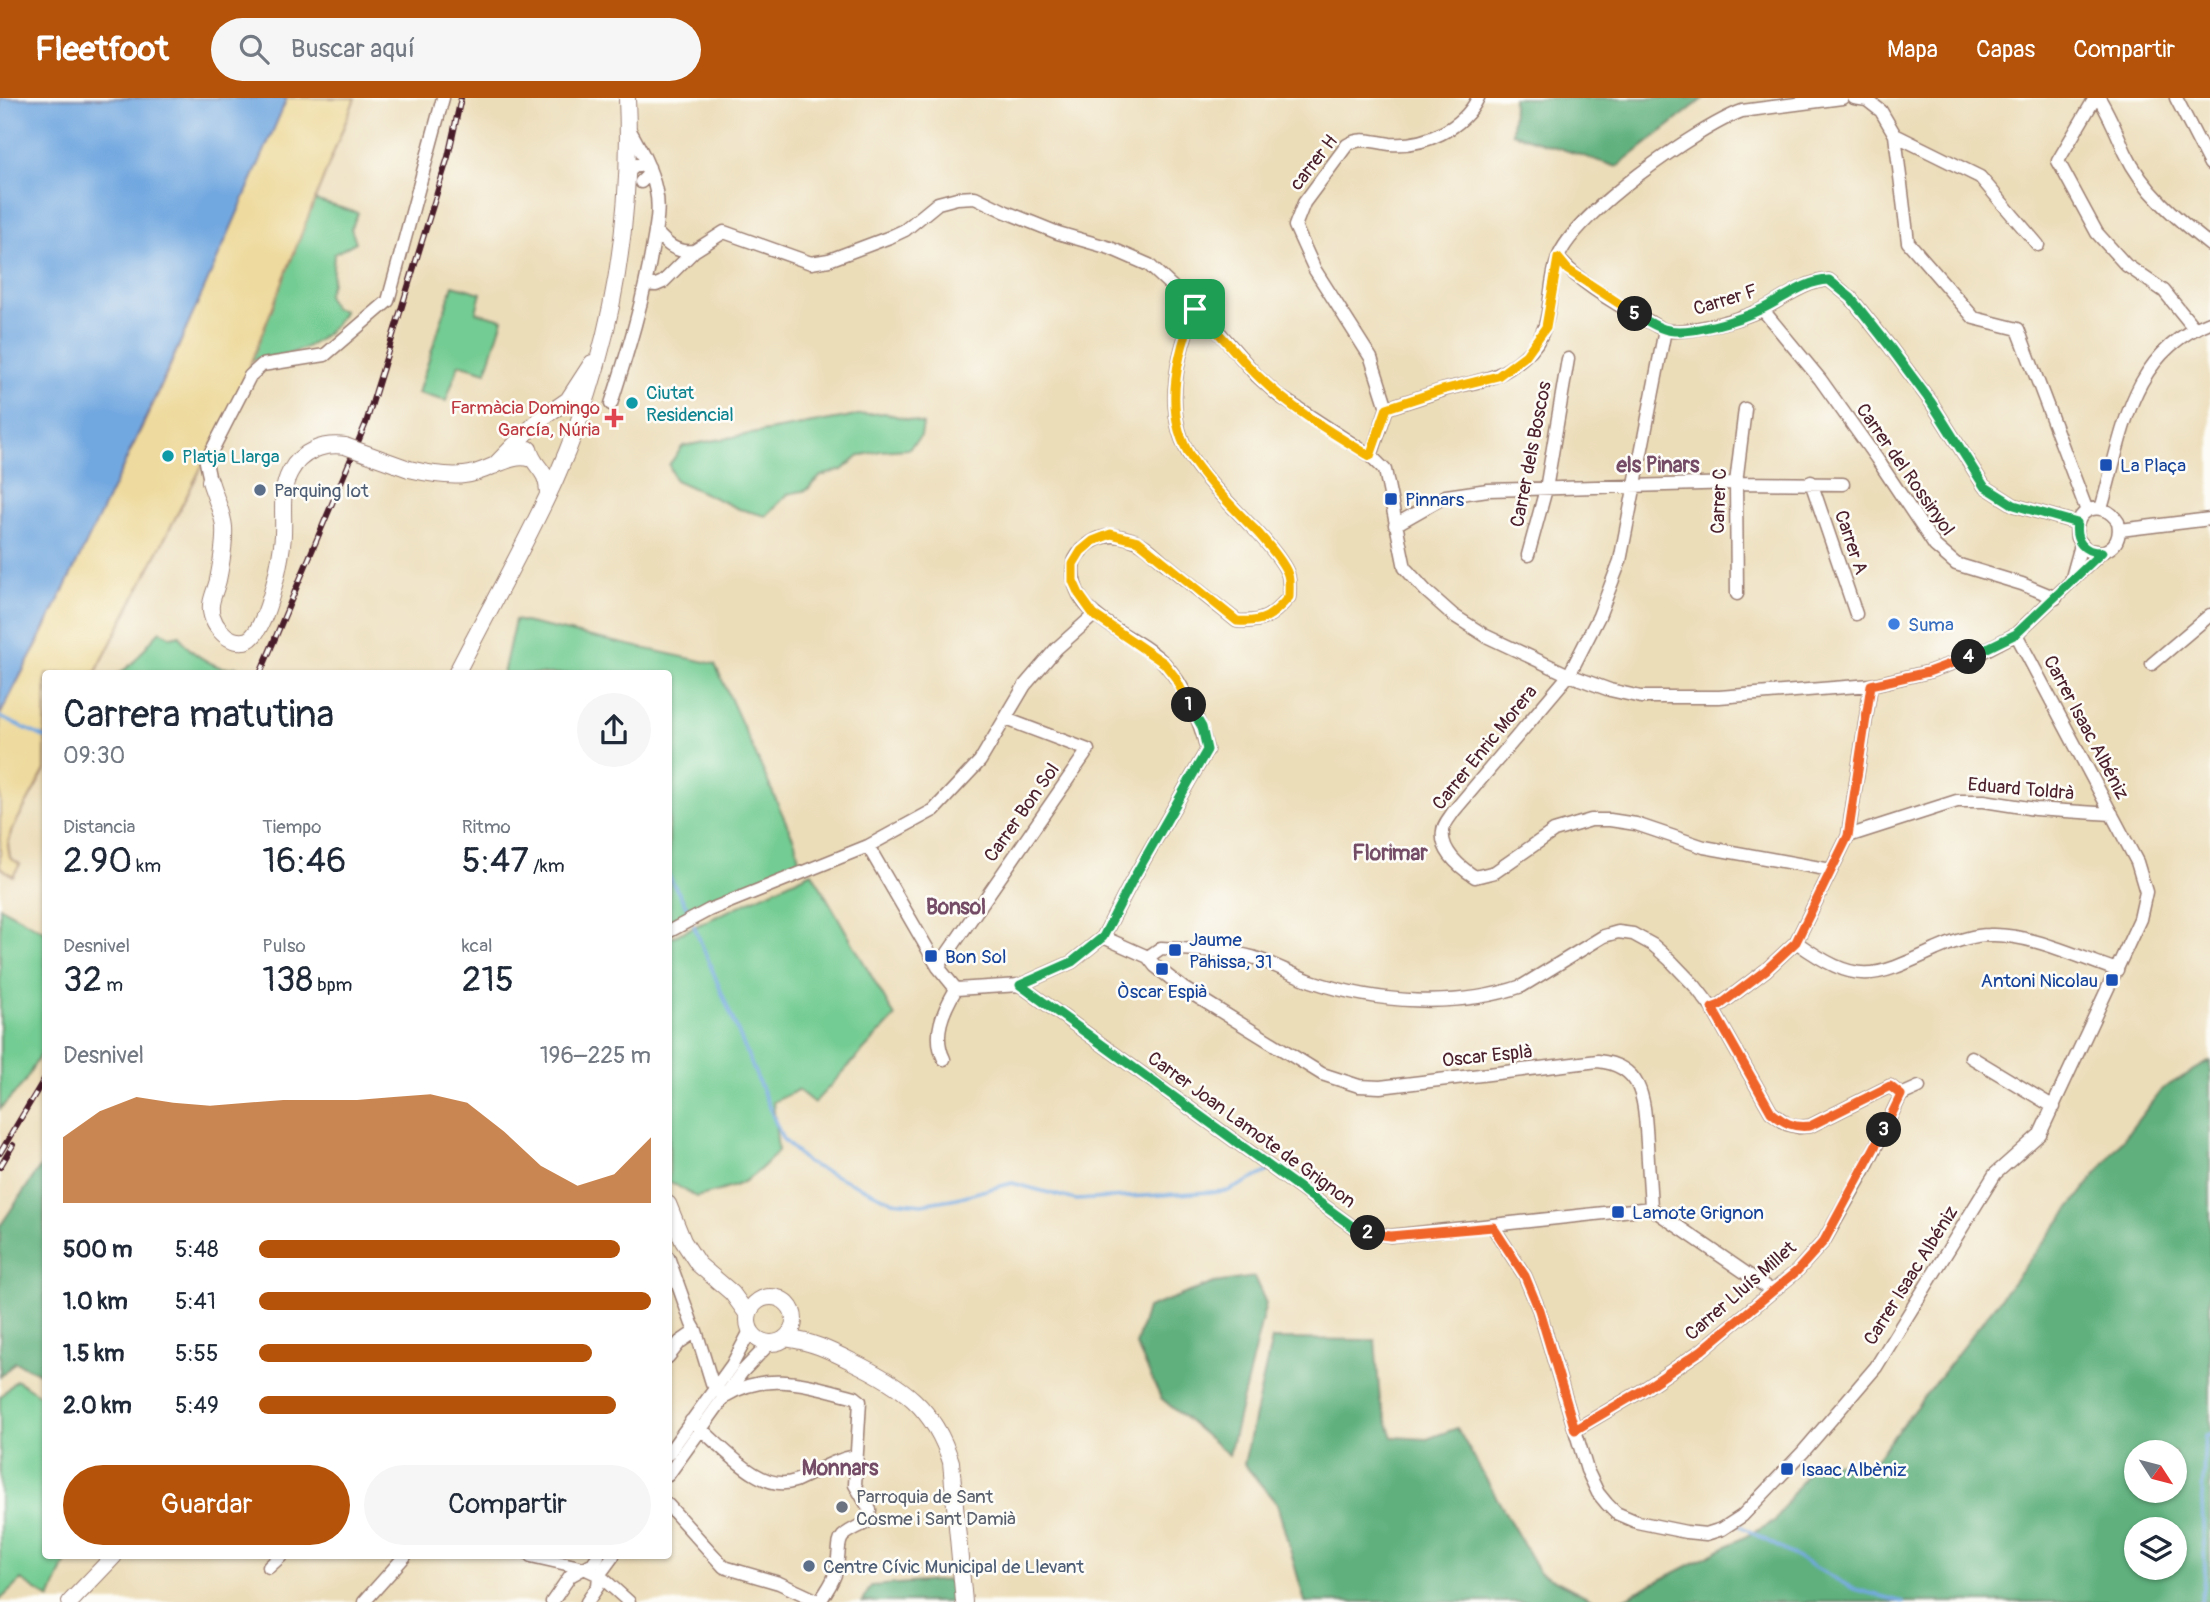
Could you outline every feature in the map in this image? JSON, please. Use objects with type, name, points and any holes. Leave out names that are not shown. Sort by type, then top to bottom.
[{"type":"street","points":[[443,98],[388,301],[325,355],[262,365],[250,376],[206,462],[224,526],[218,580],[210,602],[215,624],[233,639],[246,641],[253,637],[278,569],[283,542],[283,502],[291,470],[303,457],[317,448],[345,446],[409,469],[439,474],[464,475],[494,466],[513,456],[532,458]]},
{"type":"street","points":[[627,98],[633,181]]},
{"type":"street","name":"carrer H","points":[[1387,408],[1371,358],[1315,270],[1295,226],[1304,202],[1347,145],[1366,139],[1410,145],[1432,138],[1461,121],[1478,98]]},
{"type":"street","points":[[1370,456],[1387,408],[1498,376],[1526,355],[1546,327],[1558,258],[1570,236],[1660,157],[1728,116],[1742,111],[1842,98]]},
{"type":"street","points":[[1854,98],[1867,100],[1881,111],[1895,135],[1908,242],[1973,318],[2018,329],[2087,512]]},
{"type":"street","points":[[2194,328],[2164,291],[2126,265],[2096,233],[2059,161],[2097,98],[2119,134],[2126,153],[2152,194],[2210,245]]},
{"type":"street","points":[[2176,98],[2210,164]]},
{"type":"street","points":[[611,404],[646,284],[655,232],[656,191],[648,163],[628,127]]},
{"type":"street","points":[[1895,135],[1980,177],[2038,245]]},
{"type":"street","points":[[458,670],[548,493],[590,390],[617,280],[637,165],[649,167]]},
{"type":"street","points":[[633,181],[656,191]]},
{"type":"street","points":[[646,284],[663,282],[694,251],[724,232],[811,263],[829,260],[905,230],[938,203],[975,197],[1058,233],[1110,248],[1149,264],[1211,323],[1257,376],[1279,396],[1370,456],[1385,470],[1405,568],[1453,615],[1486,636],[1569,676],[1641,697],[1719,697],[1871,685],[1928,672],[2016,634],[2102,552],[2115,544],[2120,530],[2114,516],[2101,509],[2087,512],[2077,523],[2077,538],[2081,545],[2094,552],[2102,552]]},
{"type":"street","points":[[655,232],[670,247],[694,251]]},
{"type":"street","points":[[1558,258],[1568,270],[1625,309],[1665,330],[1617,570],[1599,615],[1569,676]]},
{"type":"street","name":"Carrer F","points":[[1665,330],[1708,327],[1762,309],[1795,290],[1829,280],[1851,298],[1915,380],[1984,486],[2014,505],[2077,523]]},
{"type":"street","points":[[956,989],[1020,985],[1072,962],[1103,937],[1207,750],[1202,727],[1175,677],[1164,663],[1094,615],[1079,594],[1073,581],[1073,564],[1081,551],[1093,541],[1111,534],[1138,541],[1237,621],[1254,622],[1275,614],[1289,597],[1288,574],[1261,535],[1198,468],[1179,433],[1175,393],[1177,364],[1195,309]]},
{"type":"street","name":"Carrer del Rossinyol","points":[[1762,309],[1820,379],[1935,547],[1956,564],[2022,584],[2056,598]]},
{"type":"street","points":[[2101,509],[2140,383],[2164,349],[2194,328],[2210,322]]},
{"type":"street","points":[[494,466],[538,420],[568,400],[602,346]]},
{"type":"street","name":"Carrer dels Boscos","points":[[1528,555],[1546,489],[1568,359]]},
{"type":"street","name":"Carrer C","points":[[1737,594],[1735,483],[1745,409]]},
{"type":"street","points":[[548,493],[545,473],[532,458],[527,441],[529,433],[538,420],[550,417],[560,421],[571,439]]},
{"type":"street","name":"Carrer A","points":[[1811,482],[1856,614]]},
{"type":"street","points":[[1395,525],[1446,496],[1488,490],[1633,484],[1843,484]]},
{"type":"street","points":[[2120,530],[2210,519]]},
{"type":"street","points":[[2071,581],[2081,545]]},
{"type":"street","points":[[672,930],[709,910],[868,846],[934,810],[980,761],[1025,685],[1056,649],[1094,615]]},
{"type":"street","points":[[2151,664],[2210,615]]},
{"type":"street","name":"Carrer Isaac Albéniz","points":[[1493,1227],[1530,1287],[1587,1470],[1598,1493],[1616,1513],[1637,1522],[1660,1527],[1706,1534],[1722,1529],[1742,1516],[1803,1452],[1876,1367],[1994,1174],[2040,1134],[2140,919],[2146,892],[2137,862],[2016,634]]},
{"type":"street","name":"Carrer Enric Morera","points":[[1569,676],[1454,811],[1442,829],[1447,850],[1461,868],[1475,877],[1486,876],[1554,831],[1591,820],[1610,820],[1636,824],[1704,847],[1831,870]]},
{"type":"street","points":[[1712,1008],[1720,1005],[1766,970],[1796,942],[1848,836],[1871,685]]},
{"type":"street","name":"Carrer Bon Sol","points":[[938,967],[1088,750],[1006,719]]},
{"type":"street","name":"Eduard Toldrà","points":[[1848,836],[1957,801],[1984,801],[2035,809],[2112,814]]},
{"type":"street","points":[[868,846],[938,967],[956,989]]},
{"type":"street","points":[[1148,957],[1161,948],[1249,956],[1311,981],[1352,992],[1395,999],[1429,1000],[1493,994],[1515,988],[1604,936],[1618,932],[1633,934],[1653,944],[1695,986],[1712,1008],[1771,1112],[1787,1124],[1810,1126],[1890,1086],[1901,1095],[1919,1087]]},
{"type":"street","points":[[1796,942],[1823,962],[1856,974],[1878,973],[1898,968],[1953,942],[1986,935],[2006,935],[2029,940],[2117,970]]},
{"type":"street","name":"Oscar Esplà","points":[[1103,937],[1148,957],[1183,988],[1322,1074],[1359,1086],[1380,1087],[1598,1061],[1626,1069],[1643,1096],[1651,1208]]},
{"type":"street","name":"Carrer Joan Lamote de Grignon","points":[[1020,985],[1356,1229],[1390,1236],[1651,1208]]},
{"type":"street","points":[[944,1059],[937,1045],[943,1011],[956,989]]},
{"type":"street","points":[[1972,1057],[2054,1107]]},
{"type":"street","name":"Carrer Lluís Millet","points":[[1575,1430],[1643,1390],[1702,1350],[1797,1271],[1824,1241],[1864,1171],[1901,1095]]},
{"type":"street","points":[[1651,1208],[1772,1291]]},
{"type":"street","points":[[672,1214],[683,1241],[698,1264],[732,1293],[755,1337],[777,1341],[810,1341],[884,1377],[905,1391],[935,1423],[951,1462],[964,1602]]},
{"type":"street","points":[[672,1268],[720,1392]]},
{"type":"street","points":[[732,1293],[762,1298]]},
{"type":"street","points":[[672,1450],[720,1392],[754,1357],[790,1333],[793,1311],[783,1300],[769,1296],[756,1302],[720,1392]]},
{"type":"street","points":[[794,1318],[810,1341]]},
{"type":"street","points":[[672,1352],[680,1342],[696,1331]]},
{"type":"street","points":[[672,1509],[724,1567],[779,1583],[820,1602],[836,1573],[839,1539],[845,1532],[866,1523],[870,1510],[856,1489],[860,1401],[855,1397],[785,1381],[720,1392]]},
{"type":"street","points":[[696,1424],[759,1477],[780,1483],[792,1482],[840,1459],[856,1456]]},
{"type":"street","points":[[672,1468],[696,1424]]},
{"type":"street","points":[[70,1602],[111,1559]]},
{"type":"street","points":[[269,1567],[278,1559]]},
{"type":"street","points":[[364,1602],[402,1559]]},
{"type":"street","points":[[544,1559],[584,1568],[599,1575],[629,1602]]},
{"type":"street","points":[[552,1602],[570,1576],[596,1559]]},
{"type":"street","points":[[587,1602],[598,1586],[599,1575],[611,1559]]},
{"type":"green space","points":[[1513,98],[1704,98],[1617,167],[1512,133]]},
{"type":"green space","points":[[314,200],[358,213],[351,229],[356,242],[334,254],[332,282],[327,295],[333,308],[344,311],[326,334],[310,345],[292,353],[251,361]]},
{"type":"green space","points":[[453,285],[481,293],[476,312],[503,319],[486,372],[459,364],[446,401],[418,393]]},
{"type":"green space","points":[[885,413],[923,424],[921,436],[908,449],[859,456],[842,470],[821,476],[807,490],[788,494],[766,516],[739,509],[675,480],[669,465],[683,446],[858,415]]},
{"type":"green space","points":[[515,620],[715,664],[795,842],[800,863],[710,900],[672,921],[672,670],[504,670]]},
{"type":"green space","points":[[160,631],[171,637],[180,635],[191,650],[202,658],[224,668],[237,667],[236,670],[123,670],[137,659]]},
{"type":"green space","points":[[812,872],[895,1017],[814,1103],[798,1090],[773,1102],[778,1151],[759,1171],[733,1187],[696,1197],[672,1183],[672,937]]},
{"type":"green space","points":[[0,907],[42,930],[42,1051],[24,1083],[0,1109]]},
{"type":"green space","points":[[2210,1061],[2210,1602],[1617,1602],[1774,1522],[1815,1460],[1869,1468],[2162,1089]]},
{"type":"green space","points":[[42,1164],[42,1375],[15,1362],[0,1377],[0,1226]]},
{"type":"green space","points":[[1254,1277],[1266,1303],[1229,1455],[1161,1398],[1136,1345],[1147,1308],[1214,1283]]},
{"type":"green space","points":[[1272,1339],[1375,1340],[1380,1401],[1393,1437],[1427,1439],[1457,1428],[1539,1572],[1597,1602],[1305,1602],[1277,1504],[1244,1464]]},
{"type":"green space","points":[[16,1380],[42,1396],[42,1559],[67,1559],[50,1599],[21,1580],[0,1600],[0,1397]]},
{"type":"green space","points":[[962,1579],[964,1602],[862,1602],[871,1586]]},
{"type":"sand","name":"Platja Llarga","points":[[287,98],[355,98],[236,400],[97,670],[42,670],[42,775],[11,832],[8,845],[10,858],[20,864],[13,876],[0,867],[0,715],[41,637],[159,392]]},
{"type":"water","points":[[0,98],[287,98],[150,410],[0,715]]},
{"type":"waterway","points":[[0,717],[42,736]]},
{"type":"waterway","points":[[672,882],[688,909]]},
{"type":"waterway","points":[[694,926],[782,1138],[807,1163],[892,1201],[922,1204],[957,1198],[1012,1183],[1076,1200],[1228,1191],[1271,1170]]},
{"type":"waterway","points":[[2201,1602],[2205,1571],[2202,1500],[2205,1436],[2210,1435]]},
{"type":"waterway","points":[[1735,1523],[1854,1589],[1903,1602]]},
{"type":"railway","points":[[262,670],[366,423],[448,157],[461,98]]},
{"type":"railway","points":[[0,1153],[42,1083]]},
{"type":"railway","points":[[0,1167],[13,1145]]},
{"type":"place","name":"Ciutat Residencial","points":[[632,403]]},
{"type":"place","name":"Farmàcia Domingo García, Núria","points":[[614,418]]},
{"type":"place","name":"Platja Llarga","points":[[168,456]]},
{"type":"place","name":"La Plaça","points":[[2106,465]]},
{"type":"place","name":"Parquing Iot","points":[[260,490]]},
{"type":"place","name":"Pinnars","points":[[1391,499]]},
{"type":"place","name":"Suma","points":[[1894,624]]},
{"type":"place","name":"Jaume Pahissa, 31","points":[[1175,950]]},
{"type":"place","name":"Bon Sol","points":[[931,956]]},
{"type":"place","name":"Òscar Espià","points":[[1162,969]]},
{"type":"place","name":"Antoni Nicolau","points":[[2112,980]]},
{"type":"place","name":"Lamote Grignon","points":[[1618,1212]]},
{"type":"place","name":"Isaac Albèniz","points":[[1787,1469]]},
{"type":"place","name":"Parroquia de Sant Cosme i Sant Damià","points":[[842,1507]]},
{"type":"place","name":"Centre Cívic Municipal de Llevant","points":[[809,1566]]},
{"type":"district","name":"els Pinars","points":[[1658,465]]},
{"type":"district","name":"Florimar","points":[[1390,853]]},
{"type":"district","name":"Bonsol","points":[[956,907]]},
{"type":"district","name":"Monnars","points":[[840,1468]]},
{"type":"route","points":[[1558,258],[1568,270],[1625,309],[1665,330],[1708,327],[1762,309],[1795,290],[1829,280],[1851,298],[1890,347],[1931,402],[1984,486],[1997,497],[2014,505],[2077,523],[2077,538],[2081,545],[2087,550],[2102,552],[2016,634],[1976,655],[1951,664],[1871,685],[1848,836],[1796,942],[1766,970],[1720,1005],[1712,1008],[1771,1112],[1787,1124],[1810,1126],[1890,1086],[1901,1095],[1864,1171],[1824,1241],[1797,1271],[1702,1350],[1643,1390],[1575,1430],[1539,1310],[1525,1276],[1493,1227],[1390,1236],[1356,1229],[1020,985],[1072,962],[1103,937],[1207,750],[1202,727],[1175,677],[1164,663],[1094,615],[1079,594],[1073,581],[1073,564],[1081,551],[1093,541],[1111,534],[1138,541],[1237,621],[1254,622],[1275,614],[1289,597],[1288,574],[1261,535],[1213,486],[1191,458],[1179,433],[1175,393],[1177,364],[1195,309],[1279,396],[1370,456],[1387,408],[1442,390],[1485,381],[1498,376],[1526,355],[1546,327],[1558,258]]}]
